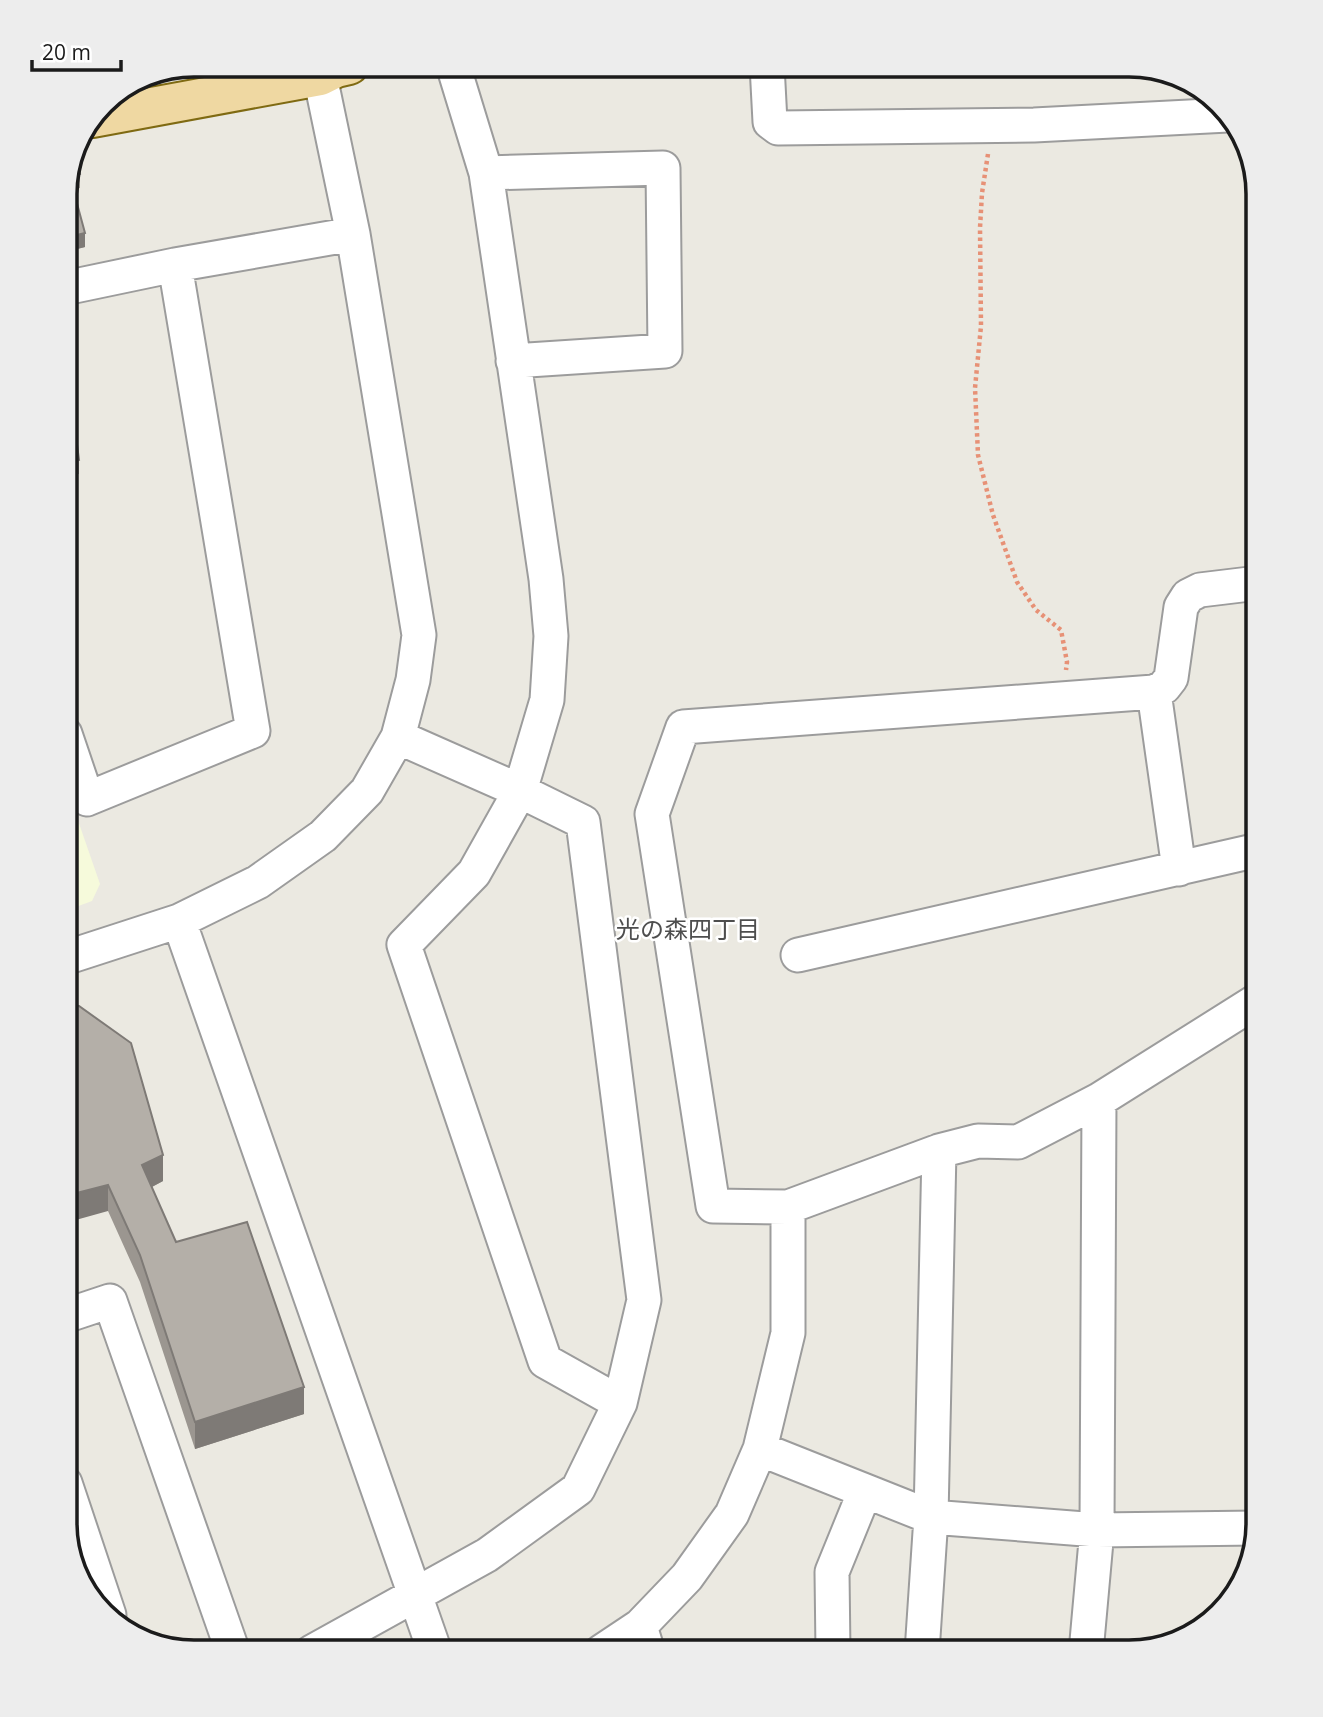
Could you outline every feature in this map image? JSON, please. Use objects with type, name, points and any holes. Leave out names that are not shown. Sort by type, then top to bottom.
[{"type":"main road","points":[[109,115],[291,77]]},
{"type":"street","points":[[77,954],[179,921],[258,882],[323,836],[367,791],[398,737],[413,680],[419,635],[353,234],[336,77]]},
{"type":"street","points":[[457,77],[486,173],[547,579],[551,636],[547,700],[520,791],[474,873],[404,945],[545,1361],[620,1403]]},
{"type":"street","points":[[768,77],[770,122],[778,128],[1034,125],[1216,116]]},
{"type":"street","points":[[486,173],[663,168],[665,351],[513,361]]},
{"type":"street","points":[[77,285],[175,265],[353,234]]},
{"type":"street","points":[[77,769],[87,799],[253,731],[175,265]]},
{"type":"street","points":[[1246,584],[1200,590],[1188,596],[1181,607],[1171,678],[1164,687],[1154,692],[683,727],[652,814],[713,1206],[788,1208],[939,1151],[978,1141],[1018,1142],[1099,1100],[1246,1008]]},
{"type":"street","points":[[1154,692],[1180,869]]},
{"type":"street","points":[[333,1640],[486,1555],[578,1489],[620,1403],[644,1300],[583,822],[398,737]]},
{"type":"street","points":[[798,955],[1246,853]]},
{"type":"street","points":[[179,921],[431,1640]]},
{"type":"street","points":[[1087,1640],[1097,1530],[1099,1100]]},
{"type":"street","points":[[923,1640],[931,1517],[939,1151]]},
{"type":"street","points":[[644,1639],[732,1514],[760,1449],[788,1333],[788,1208]]},
{"type":"street","points":[[77,1312],[110,1301],[229,1640]]},
{"type":"street","points":[[760,1449],[931,1517],[1097,1530],[1246,1528]]},
{"type":"street","points":[[833,1640],[832,1572],[865,1491]]},
{"type":"street","points":[[77,1520],[101,1593]]},
{"type":"path","points":[[988,154],[980,228],[981,326],[975,388],[978,455],[993,514],[1017,582],[1037,610],[1061,630],[1067,663],[1065,699]]},
{"type":"shaded area","points":[[77,818],[100,884],[92,901],[77,907]]},
{"type":"building","points":[[77,203],[85,233],[77,235]]},
{"type":"building","points":[[77,1006],[131,1043],[163,1155],[142,1165],[176,1242],[247,1222],[304,1387],[195,1422],[140,1255],[108,1185],[77,1193]]},
{"type":"district","name":"光の森四丁目","points":[[688,930]]}]
